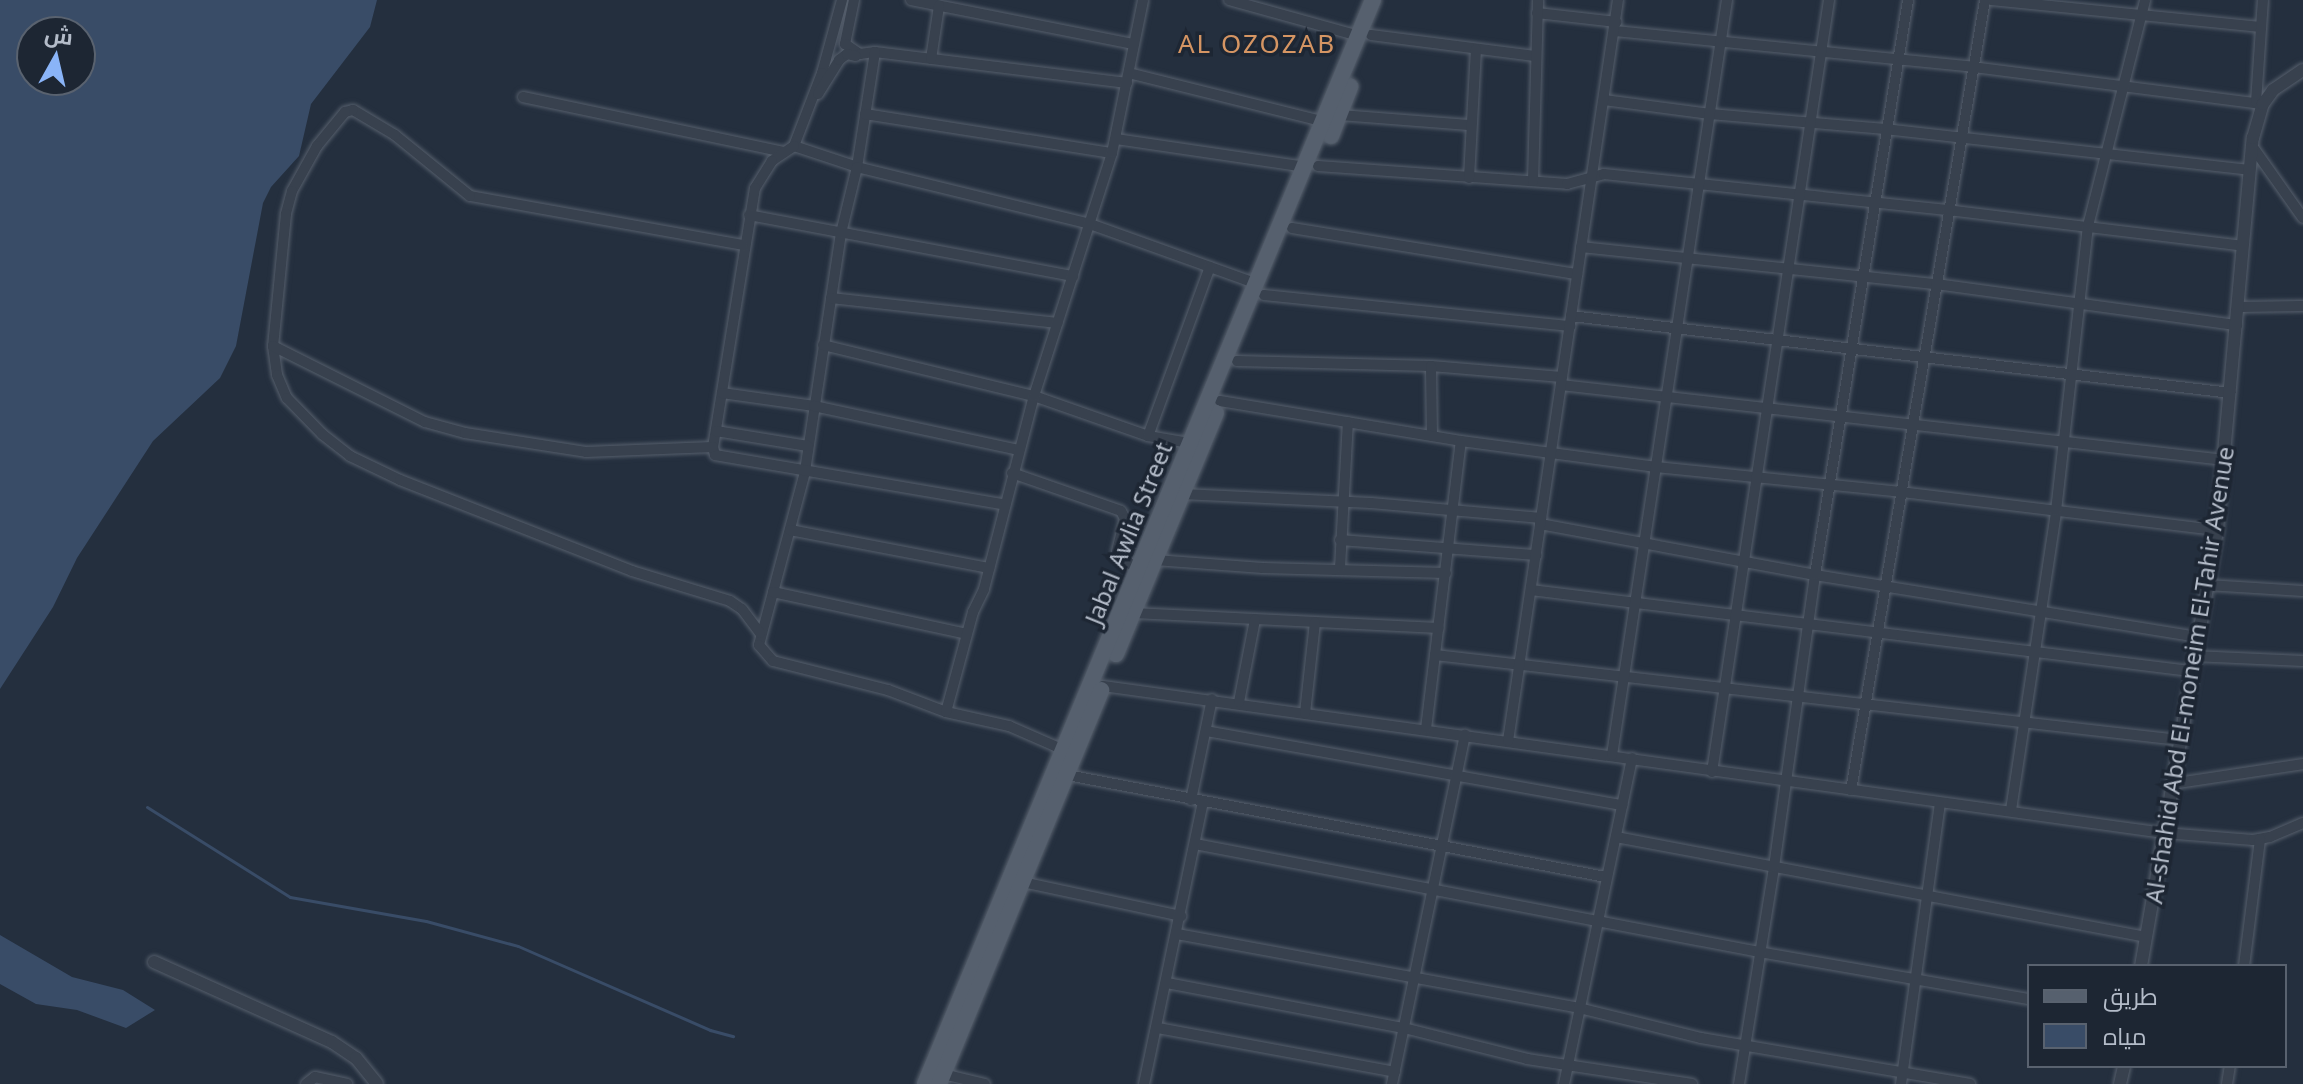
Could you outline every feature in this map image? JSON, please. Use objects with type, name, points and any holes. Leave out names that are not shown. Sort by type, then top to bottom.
[{"type":"main road","name":"Jabal Awlia Street","points":[[1365,36],[1373,0]]},
{"type":"main road","name":"Jabal Awlia Street","points":[[925,1084],[1190,443],[1240,339],[1365,36],[1384,0]]},
{"type":"main road","name":"Jabal Awlia Street","points":[[1261,290],[1292,228],[1312,166]]},
{"type":"main road","name":"Jabal Awlia Street","points":[[941,1079],[1237,361],[1240,339]]},
{"type":"street","points":[[842,0],[794,146],[783,152],[763,172],[755,188],[743,245],[713,447],[715,455],[1003,504]]},
{"type":"street","points":[[854,0],[845,44],[860,54],[874,54]]},
{"type":"street","points":[[911,0],[1134,44]]},
{"type":"street","points":[[946,712],[989,568],[1003,504],[1034,396],[1116,139],[1143,0]]},
{"type":"street","points":[[1229,0],[1365,36],[1535,56]]},
{"type":"street","points":[[1533,181],[1538,0]]},
{"type":"street","points":[[1508,741],[1618,0]]},
{"type":"street","points":[[1612,755],[1727,0]]},
{"type":"street","points":[[1712,772],[1829,0]]},
{"type":"street","points":[[1739,1084],[1774,867],[1807,623],[1908,0]]},
{"type":"street","points":[[1851,790],[1985,0]]},
{"type":"street","points":[[1991,0],[2261,27]]},
{"type":"street","points":[[2011,810],[2056,511],[2088,226],[2145,0]]},
{"type":"street","points":[[2259,103],[2263,0]]},
{"type":"street","points":[[931,59],[939,6]]},
{"type":"street","points":[[1537,13],[1721,43],[2126,84],[2259,103]]},
{"type":"street","points":[[1469,178],[1469,125],[1476,49]]},
{"type":"street","points":[[809,107],[839,60],[847,54],[874,54],[1128,78],[1332,118],[1469,125]]},
{"type":"street","points":[[874,54],[857,167],[841,233],[805,472],[759,645],[773,661],[888,690],[946,712],[1009,726],[1064,750]]},
{"type":"street","points":[[2259,103],[2303,70]]},
{"type":"street","points":[[523,97],[783,152]]},
{"type":"street","points":[[1604,100],[1710,114],[1885,129],[2249,170]]},
{"type":"street","name":"Al-shahid Abd El-moneim El-Tahir Avenue","points":[[2141,964],[2217,530],[2249,170],[2259,103]]},
{"type":"street","points":[[743,245],[470,196],[395,135],[353,110],[345,112],[317,146],[292,191],[286,214],[273,346],[277,375],[287,398],[322,434],[350,456],[400,480],[632,571],[730,601],[742,609],[760,633]]},
{"type":"street","points":[[865,114],[1112,153]]},
{"type":"street","points":[[1116,139],[1312,166],[1469,178],[1574,184],[1592,175],[1698,182],[2243,246]]},
{"type":"street","points":[[794,146],[857,167],[1090,224],[1210,267],[1261,290],[1677,329],[2071,372],[2231,393]]},
{"type":"street","points":[[2252,146],[2303,218]]},
{"type":"street","points":[[749,215],[1073,276]]},
{"type":"street","points":[[1292,228],[1577,274]]},
{"type":"street","points":[[1581,247],[1936,284],[2237,325]]},
{"type":"street","points":[[1148,436],[1210,267]]},
{"type":"street","points":[[831,298],[1058,323]]},
{"type":"street","points":[[2238,307],[2303,306]]},
{"type":"street","points":[[823,345],[1034,396],[1148,436],[1190,443]]},
{"type":"street","points":[[273,346],[425,422],[465,433],[586,452],[713,447]]},
{"type":"street","points":[[1237,361],[1431,366],[1839,419],[2062,440],[2225,460]]},
{"type":"street","points":[[1431,366],[1432,436]]},
{"type":"street","points":[[722,393],[814,406],[1019,450]]},
{"type":"street","points":[[1220,401],[1461,441],[1656,467],[1901,492],[2217,530]]},
{"type":"street","points":[[1340,568],[1348,422]]},
{"type":"street","points":[[716,431],[808,446]]},
{"type":"street","points":[[1426,729],[1461,441]]},
{"type":"street","points":[[1012,473],[1121,511],[1125,519],[1117,552],[1138,571]]},
{"type":"street","points":[[1182,494],[1343,502],[1541,521],[1815,575],[2197,637]]},
{"type":"street","points":[[790,530],[989,568]]},
{"type":"street","points":[[1340,540],[1536,555]]},
{"type":"street","points":[[1155,560],[1263,568],[1446,573]]},
{"type":"street","points":[[2207,585],[2303,591]]},
{"type":"street","points":[[1531,590],[2190,671]]},
{"type":"street","points":[[773,592],[967,634]]},
{"type":"street","points":[[1133,613],[1439,628]]},
{"type":"street","points":[[1239,702],[1255,620]]},
{"type":"street","points":[[1305,713],[1315,623]]},
{"type":"street","points":[[1435,655],[1623,674],[2179,740]]},
{"type":"street","points":[[2193,656],[2303,661]]},
{"type":"street","points":[[1103,686],[1239,702],[1785,783],[2011,810],[2164,833],[2236,840],[2260,839],[2303,823]]},
{"type":"street","points":[[1144,1084],[1195,844],[1197,801],[1212,699]]},
{"type":"street","points":[[1206,731],[1622,805]]},
{"type":"street","points":[[1392,1084],[1465,735]]},
{"type":"street","points":[[1564,1084],[1632,758]]},
{"type":"street","points":[[2171,784],[2303,764]]},
{"type":"street","points":[[1067,775],[1606,877]]},
{"type":"street","points":[[1901,1084],[1940,803]]},
{"type":"street","points":[[1616,837],[2146,937]]},
{"type":"street","points":[[2244,964],[2260,839]]},
{"type":"street","points":[[1195,844],[1759,952],[2027,999]]},
{"type":"street","points":[[1022,882],[1181,916]]},
{"type":"street","points":[[1177,934],[1579,1008],[1683,1034],[1970,1084]]},
{"type":"street","points":[[154,962],[332,1042],[356,1058],[377,1084]]},
{"type":"street","points":[[1167,983],[1404,1028],[1527,1059],[1692,1084]]},
{"type":"street","points":[[1158,1028],[1395,1072]]},
{"type":"street","points":[[306,1084],[315,1077],[347,1084]]},
{"type":"street","points":[[941,1079],[982,1084]]},
{"type":"water","points":[[0,0],[377,0],[370,27],[311,104],[299,156],[271,187],[263,203],[236,346],[220,378],[153,441],[77,558],[53,607],[0,689]]},
{"type":"water","points":[[0,935],[72,977],[123,990],[155,1010],[126,1028],[77,1010],[36,1004],[0,984]]},
{"type":"waterway","points":[[147,807],[290,897],[426,921],[518,946],[710,1030],[733,1036]]},
{"type":"district","name":"AL OZOZAB","points":[[1257,44]]}]
